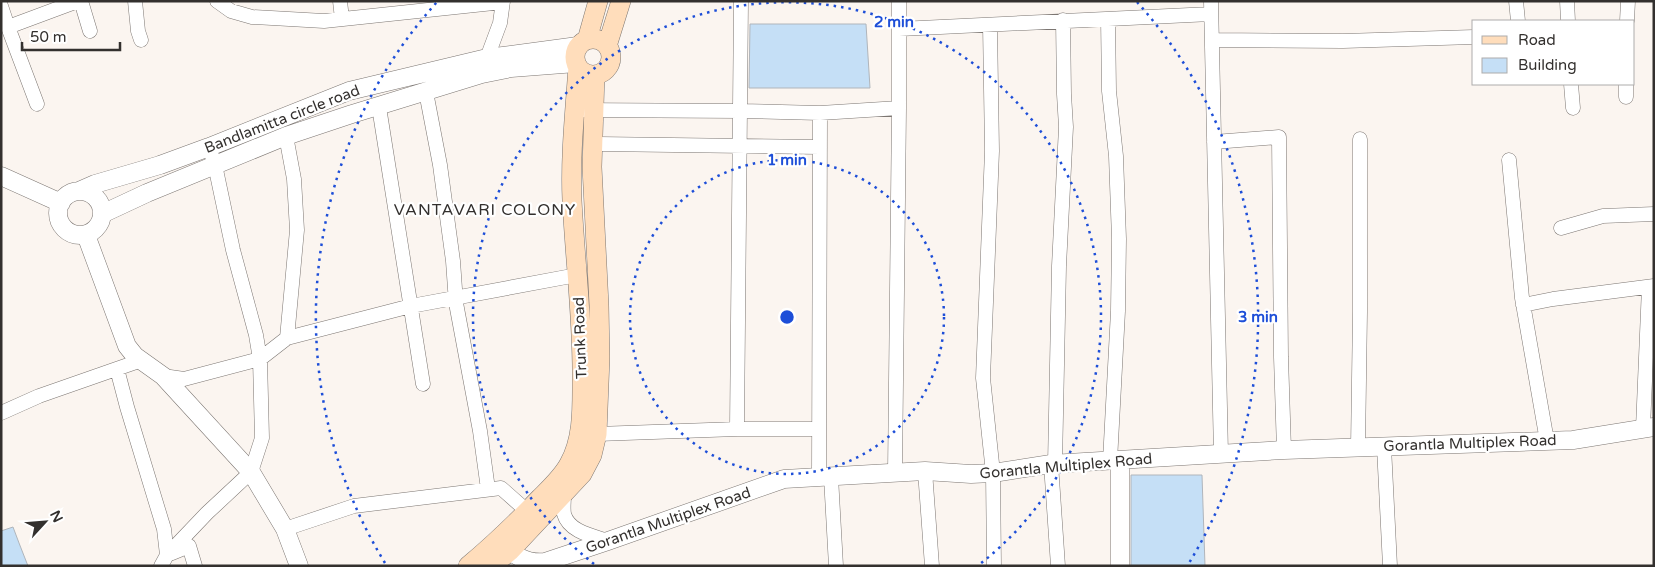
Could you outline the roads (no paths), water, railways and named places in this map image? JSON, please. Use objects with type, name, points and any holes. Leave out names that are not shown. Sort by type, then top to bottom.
[{"type":"main road","name":"Trunk Road","points":[[468,566],[504,545],[564,494],[582,474],[592,455],[597,434],[600,358],[599,296],[592,167],[585,110],[583,58],[598,1]]},
{"type":"main road","points":[[607,46],[621,1]]},
{"type":"main road","points":[[594,39],[602,41],[607,46],[611,55],[609,64],[603,71],[583,58],[594,39]]},
{"type":"main road","name":"Trunk Road","points":[[492,566],[527,511],[569,465],[578,440],[582,403],[582,360],[572,199],[572,147],[585,110]]},
{"type":"street","points":[[8,27],[80,1],[90,31]]},
{"type":"street","points":[[135,1],[138,31],[142,40]]},
{"type":"street","points":[[217,1],[231,11],[252,17],[324,21],[503,2],[500,23],[488,65]]},
{"type":"street","points":[[340,1],[342,19]]},
{"type":"street","points":[[737,429],[741,1]]},
{"type":"street","points":[[895,473],[899,1]]},
{"type":"street","points":[[1516,1],[1518,20]]},
{"type":"street","points":[[1567,1],[1568,20]]},
{"type":"street","points":[[1627,20],[1628,1]]},
{"type":"street","points":[[1,6],[37,104]]},
{"type":"street","points":[[899,29],[1108,19],[1211,7],[1221,454]]},
{"type":"street","points":[[1108,19],[1109,91],[1116,156],[1120,239],[1115,460],[1120,566]]},
{"type":"street","points":[[1058,566],[1053,464],[1059,266],[1066,127],[1063,20]]},
{"type":"street","points":[[990,25],[992,151],[983,378],[993,473],[994,566]]},
{"type":"street","points":[[1212,40],[1343,41],[1472,37]]},
{"type":"street","points":[[102,214],[147,193],[286,136],[426,92],[488,65],[511,68],[583,58]]},
{"type":"street","name":"Bandlamitta circle road","points":[[61,202],[65,197],[94,184],[160,165],[349,91],[488,65]]},
{"type":"street","points":[[1571,85],[1573,108]]},
{"type":"street","points":[[426,92],[440,165],[456,297],[480,431],[488,490]]},
{"type":"street","points":[[379,107],[423,384]]},
{"type":"street","points":[[585,110],[820,113],[899,108]]},
{"type":"street","points":[[820,113],[819,429],[836,566]]},
{"type":"street","points":[[286,136],[294,179],[296,230],[287,338]]},
{"type":"street","points":[[1214,142],[1279,138],[1284,450]]},
{"type":"street","points":[[1358,447],[1360,139]]},
{"type":"street","points":[[599,144],[820,147]]},
{"type":"street","points":[[164,561],[207,513],[251,472],[262,438],[260,359],[256,335],[233,250],[215,166],[209,147]]},
{"type":"street","points":[[1509,160],[1523,305],[1546,441]]},
{"type":"street","points":[[1,176],[31,191],[61,202],[58,215],[62,227],[73,235],[86,235],[98,227],[102,214],[101,207],[93,195],[79,191]]},
{"type":"street","points":[[1562,228],[1603,216],[1654,215],[1654,208]]},
{"type":"street","points":[[86,235],[109,294],[123,339],[131,352],[164,376],[251,472],[285,529],[299,566]]},
{"type":"street","points":[[164,376],[184,379],[260,359],[287,338],[411,306],[578,275]]},
{"type":"street","points":[[1523,305],[1554,299],[1651,287],[1648,427]]},
{"type":"street","points":[[1,413],[39,396],[142,360]]},
{"type":"street","points":[[117,369],[164,529],[164,561]]},
{"type":"street","name":"Gorantla Multiplex Road","points":[[504,545],[523,560],[538,562],[557,558],[784,479],[925,471],[971,474],[993,473],[1053,464],[1284,450],[1573,440],[1648,427]]},
{"type":"street","points":[[597,434],[737,429],[819,429]]},
{"type":"street","points":[[1384,446],[1390,566]]},
{"type":"street","points":[[925,471],[932,566]]},
{"type":"street","points":[[285,529],[354,506],[502,488],[527,511]]},
{"type":"street","points":[[564,494],[564,514],[570,525],[577,530],[608,541]]},
{"type":"street","points":[[164,561],[189,546],[195,566]]},
{"type":"district","name":"VANTAVARI COLONY","points":[[485,209]]}]
